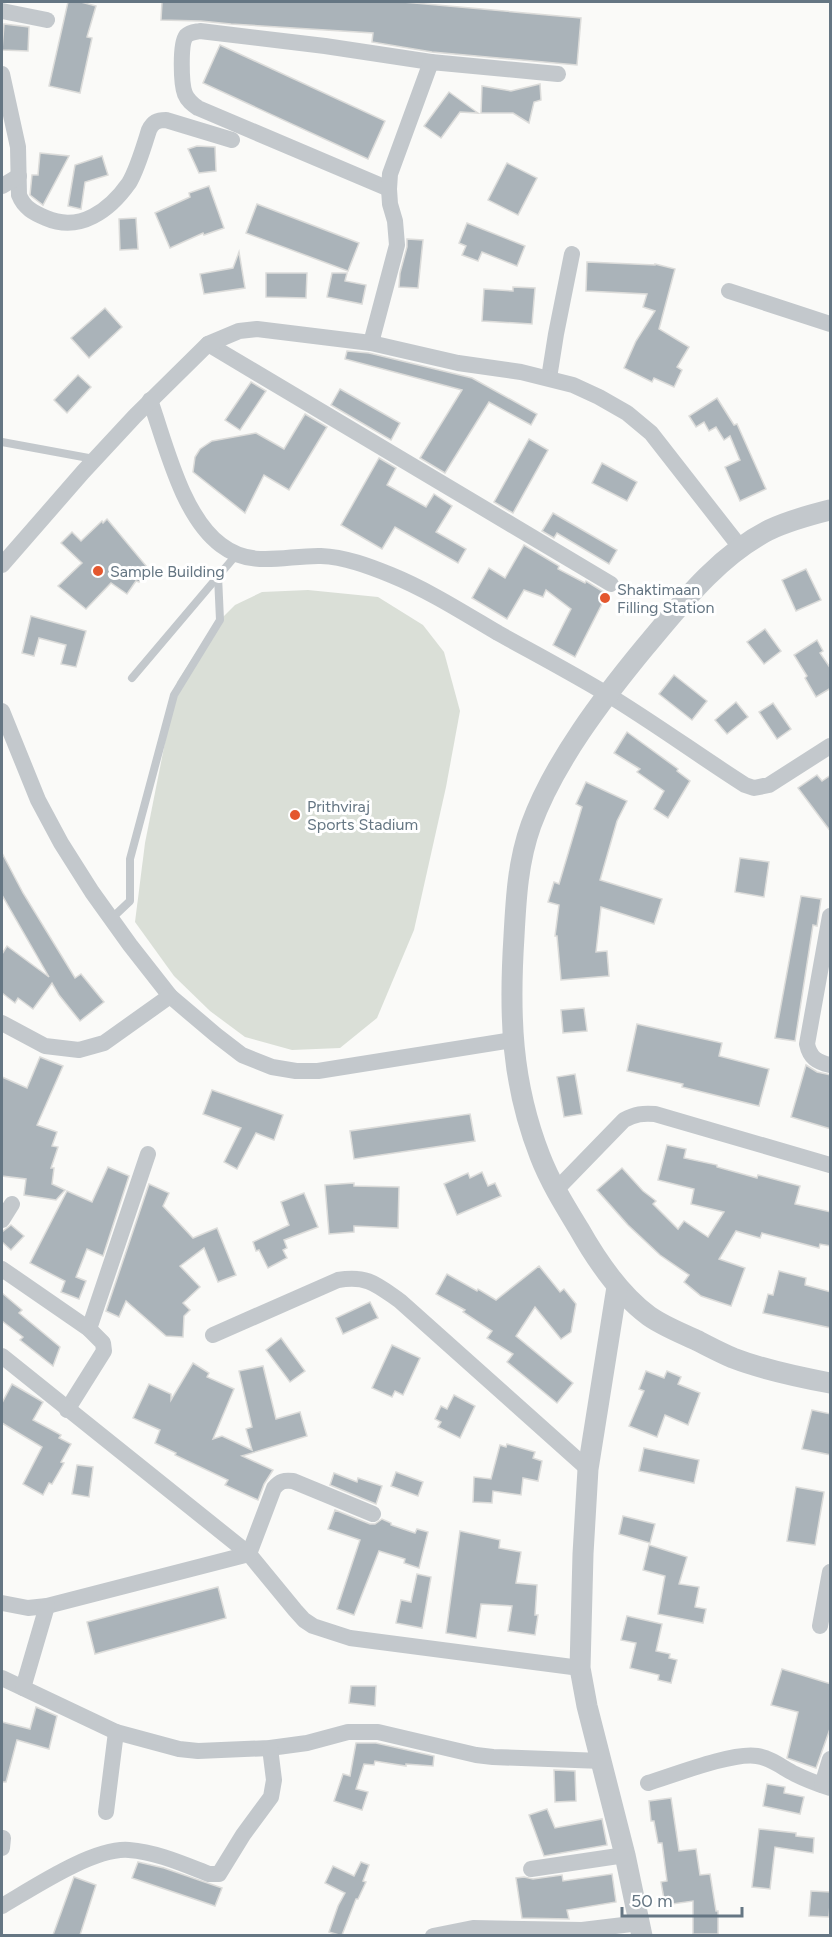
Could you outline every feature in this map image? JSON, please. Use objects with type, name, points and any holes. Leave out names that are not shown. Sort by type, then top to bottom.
[{"type":"street","points":[[2,11],[46,20]]},
{"type":"street","points":[[388,189],[190,103],[183,88],[182,46],[185,38],[191,33],[200,31],[431,62],[558,74]]},
{"type":"street","points":[[371,343],[397,245],[395,220],[388,189],[390,174],[431,62]]},
{"type":"street","points":[[2,74],[18,147],[19,195],[34,213],[53,221],[66,224],[78,223],[107,208],[130,182],[149,130],[158,120],[166,120],[232,140]]},
{"type":"street","points":[[2,186],[19,176]]},
{"type":"street","points":[[549,378],[572,254]]},
{"type":"street","points":[[729,291],[831,324]]},
{"type":"street","points":[[2,565],[94,459],[208,344],[239,332],[257,329],[371,343],[458,363],[549,378],[573,385],[627,413],[651,433],[741,547]]},
{"type":"street","points":[[208,344],[611,584]]},
{"type":"street","points":[[150,400],[182,491],[191,509],[208,533],[221,545],[237,554],[261,560],[304,556],[340,558],[393,575],[606,694],[745,785],[754,788],[769,786],[831,746]]},
{"type":"street","points":[[831,510],[770,530],[741,547],[715,568],[606,694],[556,774],[532,823],[517,889],[511,986],[513,1040],[518,1078],[540,1158],[588,1244],[617,1287],[649,1316],[735,1359],[797,1377],[831,1383]]},
{"type":"street","points":[[2,711],[38,800],[61,843],[92,892],[170,996],[242,1055],[272,1067],[296,1071],[318,1071],[513,1040]]},
{"type":"street","points":[[831,916],[807,1044],[808,1052],[813,1058],[831,1065]]},
{"type":"street","points":[[2,1023],[45,1046],[79,1050],[104,1044],[170,996]]},
{"type":"street","points":[[556,1190],[624,1120],[643,1113],[655,1114],[831,1165]]},
{"type":"street","points":[[89,1329],[148,1154]]},
{"type":"street","points":[[2,1220],[12,1204]]},
{"type":"street","points":[[2,1269],[89,1329],[103,1343],[104,1351],[67,1410]]},
{"type":"street","points":[[213,1335],[338,1280],[356,1277],[376,1285],[400,1301],[588,1469]]},
{"type":"street","points":[[434,1935],[473,1928],[641,1929],[625,1855],[587,1706],[580,1668],[588,1469],[617,1287]]},
{"type":"street","points":[[2,1356],[249,1554],[304,1620],[331,1633],[350,1638],[580,1668]]},
{"type":"street","points":[[249,1554],[274,1488],[279,1482],[293,1481],[373,1514]]},
{"type":"street","points":[[2,1603],[28,1608],[47,1606],[249,1554]]},
{"type":"street","points":[[820,1626],[831,1572]]},
{"type":"street","points":[[23,1688],[47,1606]]},
{"type":"street","points":[[2,1678],[116,1732],[180,1749],[198,1751],[270,1748],[363,1731],[378,1732],[493,1757],[602,1761]]},
{"type":"street","points":[[106,1812],[116,1732]]},
{"type":"street","points":[[2,1906],[86,1859],[112,1850],[146,1851],[209,1874],[219,1874],[243,1835],[271,1797],[274,1780],[270,1748]]},
{"type":"street","points":[[648,1783],[725,1759],[757,1756],[826,1786],[831,1759]]},
{"type":"street","points":[[531,1869],[625,1855]]},
{"type":"lane","points":[[2,442],[94,459]]},
{"type":"lane","points":[[132,678],[237,554]]},
{"type":"lane","points":[[111,919],[130,900],[130,859],[174,695],[220,620],[218,576]]},
{"type":"shaded area","name":"Prithviraj Sports Stadium","points":[[308,590],[378,597],[423,625],[444,652],[460,711],[446,787],[414,930],[377,1018],[340,1048],[292,1050],[245,1037],[210,1011],[174,976],[135,922],[145,843],[177,682],[212,628],[235,605],[262,592]]},
{"type":"building","points":[[68,2],[81,2],[96,6],[87,37],[92,38],[80,93],[49,86]]},
{"type":"building","points":[[162,2],[403,2],[581,18],[577,65],[432,52],[372,42],[373,33],[161,20]]},
{"type":"building","points":[[4,24],[29,27],[28,51],[2,50]]},
{"type":"building","points":[[220,45],[385,121],[368,159],[203,83]]},
{"type":"building","points":[[540,84],[541,100],[534,102],[529,123],[513,113],[481,113],[482,86],[511,91]]},
{"type":"building","points":[[449,92],[478,113],[460,112],[441,138],[424,126]]},
{"type":"building","points":[[197,146],[215,147],[216,171],[199,173],[188,149]]},
{"type":"building","points":[[40,153],[69,156],[43,205],[30,195],[32,175],[38,175]]},
{"type":"building","points":[[102,156],[108,175],[85,182],[81,209],[68,206],[75,165]]},
{"type":"building","points":[[507,163],[537,178],[518,215],[488,200]]},
{"type":"building","points":[[209,186],[224,228],[204,235],[203,233],[170,248],[155,213],[190,197],[189,193]]},
{"type":"building","points":[[257,204],[359,243],[348,271],[246,233]]},
{"type":"building","points":[[136,218],[138,249],[120,250],[119,219]]},
{"type":"building","points":[[467,223],[525,246],[517,266],[482,252],[478,261],[462,255],[466,246],[459,243]]},
{"type":"building","points":[[407,239],[423,240],[418,288],[399,287]]},
{"type":"building","points":[[239,252],[245,288],[204,294],[200,274],[233,268]]},
{"type":"building","points":[[587,262],[655,264],[675,269],[659,329],[689,347],[677,367],[682,370],[674,387],[654,378],[652,382],[624,368],[636,341],[655,311],[643,307],[647,294],[586,291]]},
{"type":"building","points":[[266,273],[307,273],[306,298],[266,297]]},
{"type":"building","points":[[332,273],[347,273],[345,281],[366,285],[362,304],[327,297]]},
{"type":"building","points":[[513,287],[535,288],[532,324],[482,321],[484,289],[513,291]]},
{"type":"building","points":[[105,308],[122,327],[89,358],[71,338]]},
{"type":"building","points":[[347,351],[369,353],[472,378],[537,414],[531,425],[489,402],[445,473],[420,458],[462,390],[345,359]]},
{"type":"building","points":[[78,375],[91,387],[67,413],[54,400]]},
{"type":"building","points":[[251,382],[266,391],[240,430],[225,420]]},
{"type":"building","points":[[340,389],[400,423],[391,440],[331,405]]},
{"type":"building","points":[[717,398],[734,425],[737,424],[766,489],[740,501],[725,467],[740,460],[730,436],[724,440],[716,427],[709,431],[704,422],[696,427],[689,416]]},
{"type":"building","points":[[305,414],[327,427],[289,490],[264,475],[245,513],[193,472],[195,457],[200,449],[212,441],[256,433],[284,449]]},
{"type":"building","points":[[529,439],[548,450],[513,513],[494,502]]},
{"type":"building","points":[[379,458],[396,468],[387,485],[426,507],[434,494],[452,506],[436,532],[466,549],[458,563],[395,527],[382,549],[341,525]]},
{"type":"building","points":[[602,463],[637,482],[627,501],[592,483]]},
{"type":"building","points":[[553,513],[617,550],[609,564],[557,533],[554,538],[542,531]]},
{"type":"building","name":"Sample Building","points":[[107,519],[147,567],[139,582],[136,581],[127,594],[111,583],[86,609],[58,586],[82,563],[61,543],[72,532],[81,541]]},
{"type":"building","points":[[524,545],[559,566],[558,569],[585,583],[586,581],[607,594],[575,657],[553,645],[571,609],[546,590],[543,597],[524,590],[507,619],[472,598],[489,568],[505,578]]},
{"type":"building","points":[[806,569],[821,600],[796,611],[782,580]]},
{"type":"building","points":[[31,616],[86,631],[76,667],[61,664],[66,645],[39,638],[34,656],[22,653]]},
{"type":"building","points":[[765,629],[781,651],[764,664],[747,642]]},
{"type":"building","points":[[817,640],[823,651],[820,653],[831,669],[831,688],[816,697],[794,655]]},
{"type":"building","points":[[674,675],[707,701],[692,720],[659,694]]},
{"type":"building","points":[[736,702],[748,717],[727,734],[715,720]]},
{"type":"building","points":[[773,703],[791,729],[777,739],[759,712]]},
{"type":"building","points":[[627,732],[678,769],[677,771],[690,781],[668,818],[654,809],[664,791],[637,772],[640,769],[614,753]]},
{"type":"building","points":[[817,775],[822,781],[831,775],[831,832],[798,788]]},
{"type":"building","points":[[586,782],[627,801],[617,821],[600,880],[662,899],[654,924],[601,907],[596,952],[607,951],[609,976],[561,980],[557,936],[555,936],[559,905],[548,902],[554,882],[559,884],[582,807],[576,804]]},
{"type":"building","points":[[2,853],[23,893],[75,978],[81,974],[104,1002],[80,1021],[52,983],[33,1009],[18,998],[15,1003],[2,993],[2,954],[7,946],[49,977],[2,895]]},
{"type":"building","points":[[740,858],[769,862],[764,897],[735,892]]},
{"type":"building","points":[[801,896],[821,899],[817,926],[813,925],[795,1041],[775,1038]]},
{"type":"building","points":[[584,1008],[587,1031],[563,1033],[561,1010]]},
{"type":"building","points":[[637,1024],[722,1043],[719,1056],[769,1069],[759,1106],[627,1071]]},
{"type":"building","points":[[40,1057],[63,1066],[37,1125],[57,1132],[52,1146],[58,1147],[51,1168],[54,1168],[52,1184],[65,1190],[56,1200],[24,1195],[26,1179],[2,1176],[2,1077],[27,1088]]},
{"type":"building","points":[[806,1065],[817,1072],[831,1075],[831,1129],[791,1117]]},
{"type":"building","points":[[575,1074],[582,1114],[564,1117],[557,1077]]},
{"type":"building","points":[[212,1090],[283,1115],[274,1140],[256,1133],[237,1169],[224,1162],[241,1128],[203,1114]]},
{"type":"building","points":[[470,1114],[475,1141],[354,1159],[350,1131]]},
{"type":"building","points":[[667,1145],[686,1149],[684,1158],[717,1165],[717,1167],[757,1178],[758,1175],[800,1186],[795,1204],[831,1212],[831,1246],[820,1244],[819,1248],[762,1233],[760,1238],[736,1231],[719,1259],[745,1268],[731,1306],[701,1296],[684,1282],[689,1275],[660,1255],[628,1225],[597,1190],[622,1168],[643,1191],[656,1201],[653,1204],[678,1229],[684,1221],[708,1237],[724,1212],[691,1204],[694,1189],[658,1180]]},
{"type":"building","points":[[108,1167],[129,1176],[103,1256],[87,1249],[76,1277],[86,1281],[79,1299],[61,1292],[65,1281],[30,1263],[67,1191],[92,1202]]},
{"type":"building","points":[[482,1172],[488,1186],[495,1183],[501,1196],[457,1215],[444,1184],[468,1173],[470,1178]]},
{"type":"building","points":[[354,1183],[354,1186],[399,1187],[398,1228],[354,1226],[354,1232],[329,1234],[325,1185]]},
{"type":"building","points":[[149,1184],[169,1193],[163,1206],[193,1238],[217,1228],[236,1275],[218,1282],[204,1248],[180,1266],[200,1287],[183,1303],[190,1310],[184,1316],[183,1337],[166,1336],[126,1301],[119,1317],[106,1311]]},
{"type":"building","points":[[304,1193],[318,1227],[284,1240],[287,1248],[283,1250],[287,1258],[268,1268],[259,1250],[256,1251],[253,1242],[289,1225],[281,1202]]},
{"type":"building","points":[[11,1225],[24,1236],[11,1250],[2,1242],[2,1232]]},
{"type":"building","points":[[539,1266],[560,1292],[564,1289],[576,1304],[571,1332],[561,1339],[535,1307],[516,1336],[573,1383],[557,1403],[507,1362],[513,1354],[487,1338],[492,1331],[463,1312],[465,1310],[436,1294],[447,1274],[496,1300]]},
{"type":"building","points":[[779,1271],[806,1278],[805,1285],[831,1292],[831,1328],[763,1313],[768,1294],[773,1295]]},
{"type":"building","points":[[2,1293],[22,1310],[19,1313],[60,1347],[53,1366],[20,1340],[23,1337],[2,1321]]},
{"type":"building","points":[[370,1302],[378,1318],[343,1334],[336,1318]]},
{"type":"building","points":[[281,1338],[305,1371],[290,1382],[266,1350]]},
{"type":"building","points":[[392,1345],[420,1358],[403,1395],[395,1391],[392,1397],[372,1388]]},
{"type":"building","points":[[193,1363],[209,1373],[207,1377],[234,1389],[213,1439],[222,1436],[252,1450],[246,1429],[252,1427],[239,1371],[263,1366],[276,1419],[300,1412],[307,1436],[242,1456],[273,1470],[258,1500],[225,1485],[228,1480],[155,1443],[160,1430],[133,1418],[149,1384],[171,1394],[171,1400]]},
{"type":"building","points":[[646,1371],[664,1378],[667,1371],[681,1377],[678,1384],[700,1393],[688,1425],[665,1415],[657,1437],[629,1426],[644,1391],[639,1389]]},
{"type":"building","points":[[12,1384],[43,1402],[33,1420],[61,1435],[59,1438],[71,1444],[61,1462],[64,1463],[43,1495],[23,1484],[42,1447],[2,1423],[2,1403]]},
{"type":"building","points":[[454,1395],[475,1406],[460,1438],[438,1427],[441,1422],[435,1419],[441,1406],[447,1409]]},
{"type":"building","points":[[812,1410],[831,1414],[831,1455],[802,1449]]},
{"type":"building","points":[[507,1444],[535,1452],[533,1458],[542,1461],[538,1481],[523,1478],[521,1495],[493,1491],[492,1503],[473,1502],[474,1477],[491,1479],[500,1445],[506,1447]]},
{"type":"building","points":[[644,1448],[699,1460],[694,1483],[639,1471]]},
{"type":"building","points":[[77,1465],[93,1467],[89,1497],[72,1494]]},
{"type":"building","points":[[396,1472],[423,1482],[418,1496],[391,1486]]},
{"type":"building","points":[[334,1473],[357,1482],[358,1478],[382,1486],[376,1504],[330,1485]]},
{"type":"building","points":[[796,1487],[824,1492],[815,1545],[787,1541]]},
{"type":"building","points":[[335,1510],[370,1524],[375,1524],[382,1519],[391,1525],[415,1533],[417,1529],[428,1532],[419,1568],[404,1563],[405,1559],[379,1551],[354,1615],[337,1609],[360,1540],[328,1529]]},
{"type":"building","points":[[623,1516],[655,1524],[650,1543],[619,1534]]},
{"type":"building","points":[[460,1531],[500,1540],[499,1548],[521,1552],[516,1583],[537,1585],[535,1615],[538,1615],[535,1635],[508,1631],[512,1606],[481,1604],[476,1638],[446,1633]]},
{"type":"building","points":[[649,1545],[687,1557],[679,1584],[699,1587],[695,1607],[706,1609],[703,1623],[658,1614],[665,1576],[643,1570]]},
{"type":"building","points":[[417,1574],[431,1577],[422,1628],[396,1623],[401,1600],[411,1602]]},
{"type":"building","points":[[218,1587],[226,1618],[95,1654],[87,1622]]},
{"type":"building","points":[[627,1616],[662,1624],[656,1651],[670,1654],[669,1658],[677,1660],[671,1683],[658,1680],[659,1675],[630,1668],[636,1643],[621,1640]]},
{"type":"building","points":[[782,1669],[831,1684],[831,1726],[816,1768],[787,1758],[798,1712],[771,1705]]},
{"type":"building","points":[[351,1686],[376,1686],[375,1706],[349,1703]]},
{"type":"building","points":[[36,1707],[57,1716],[49,1749],[17,1740],[6,1782],[2,1782],[2,1722],[30,1729]]},
{"type":"building","points":[[356,1743],[376,1743],[434,1756],[433,1766],[406,1764],[406,1766],[375,1761],[374,1765],[364,1764],[356,1789],[368,1792],[362,1810],[334,1801],[343,1774],[350,1776]]},
{"type":"building","points":[[554,1770],[575,1771],[576,1801],[555,1802]]},
{"type":"building","points":[[767,1784],[785,1787],[784,1793],[804,1797],[800,1814],[763,1806]]},
{"type":"building","points":[[671,1798],[679,1851],[696,1849],[700,1875],[710,1874],[716,1911],[718,1911],[718,1934],[693,1934],[693,1901],[665,1905],[661,1882],[667,1881],[662,1843],[658,1843],[654,1821],[651,1821],[649,1801]]},
{"type":"building","points":[[547,1809],[555,1828],[602,1819],[607,1845],[544,1856],[529,1815]]},
{"type":"building","points":[[759,1829],[796,1833],[796,1836],[814,1838],[813,1853],[775,1847],[770,1889],[752,1887]]},
{"type":"building","points":[[138,1862],[164,1868],[222,1888],[215,1906],[132,1878]]},
{"type":"building","points":[[361,1862],[369,1865],[363,1881],[366,1882],[356,1899],[342,1935],[329,1932],[345,1893],[325,1883],[333,1866],[354,1876]]},
{"type":"building","points":[[612,1874],[616,1902],[567,1910],[569,1919],[522,1918],[516,1878],[533,1879],[562,1875],[563,1881]]},
{"type":"building","points":[[74,1877],[96,1885],[80,1935],[53,1935]]},
{"type":"building","points":[[811,1891],[831,1892],[829,1917],[809,1916]]},
{"type":"place","name":"Sample Building","points":[[98,571]]},
{"type":"place","name":"Shaktimaan Filling Station","points":[[605,598]]},
{"type":"place","name":"Prithviraj Sports Stadium","points":[[295,815]]}]
